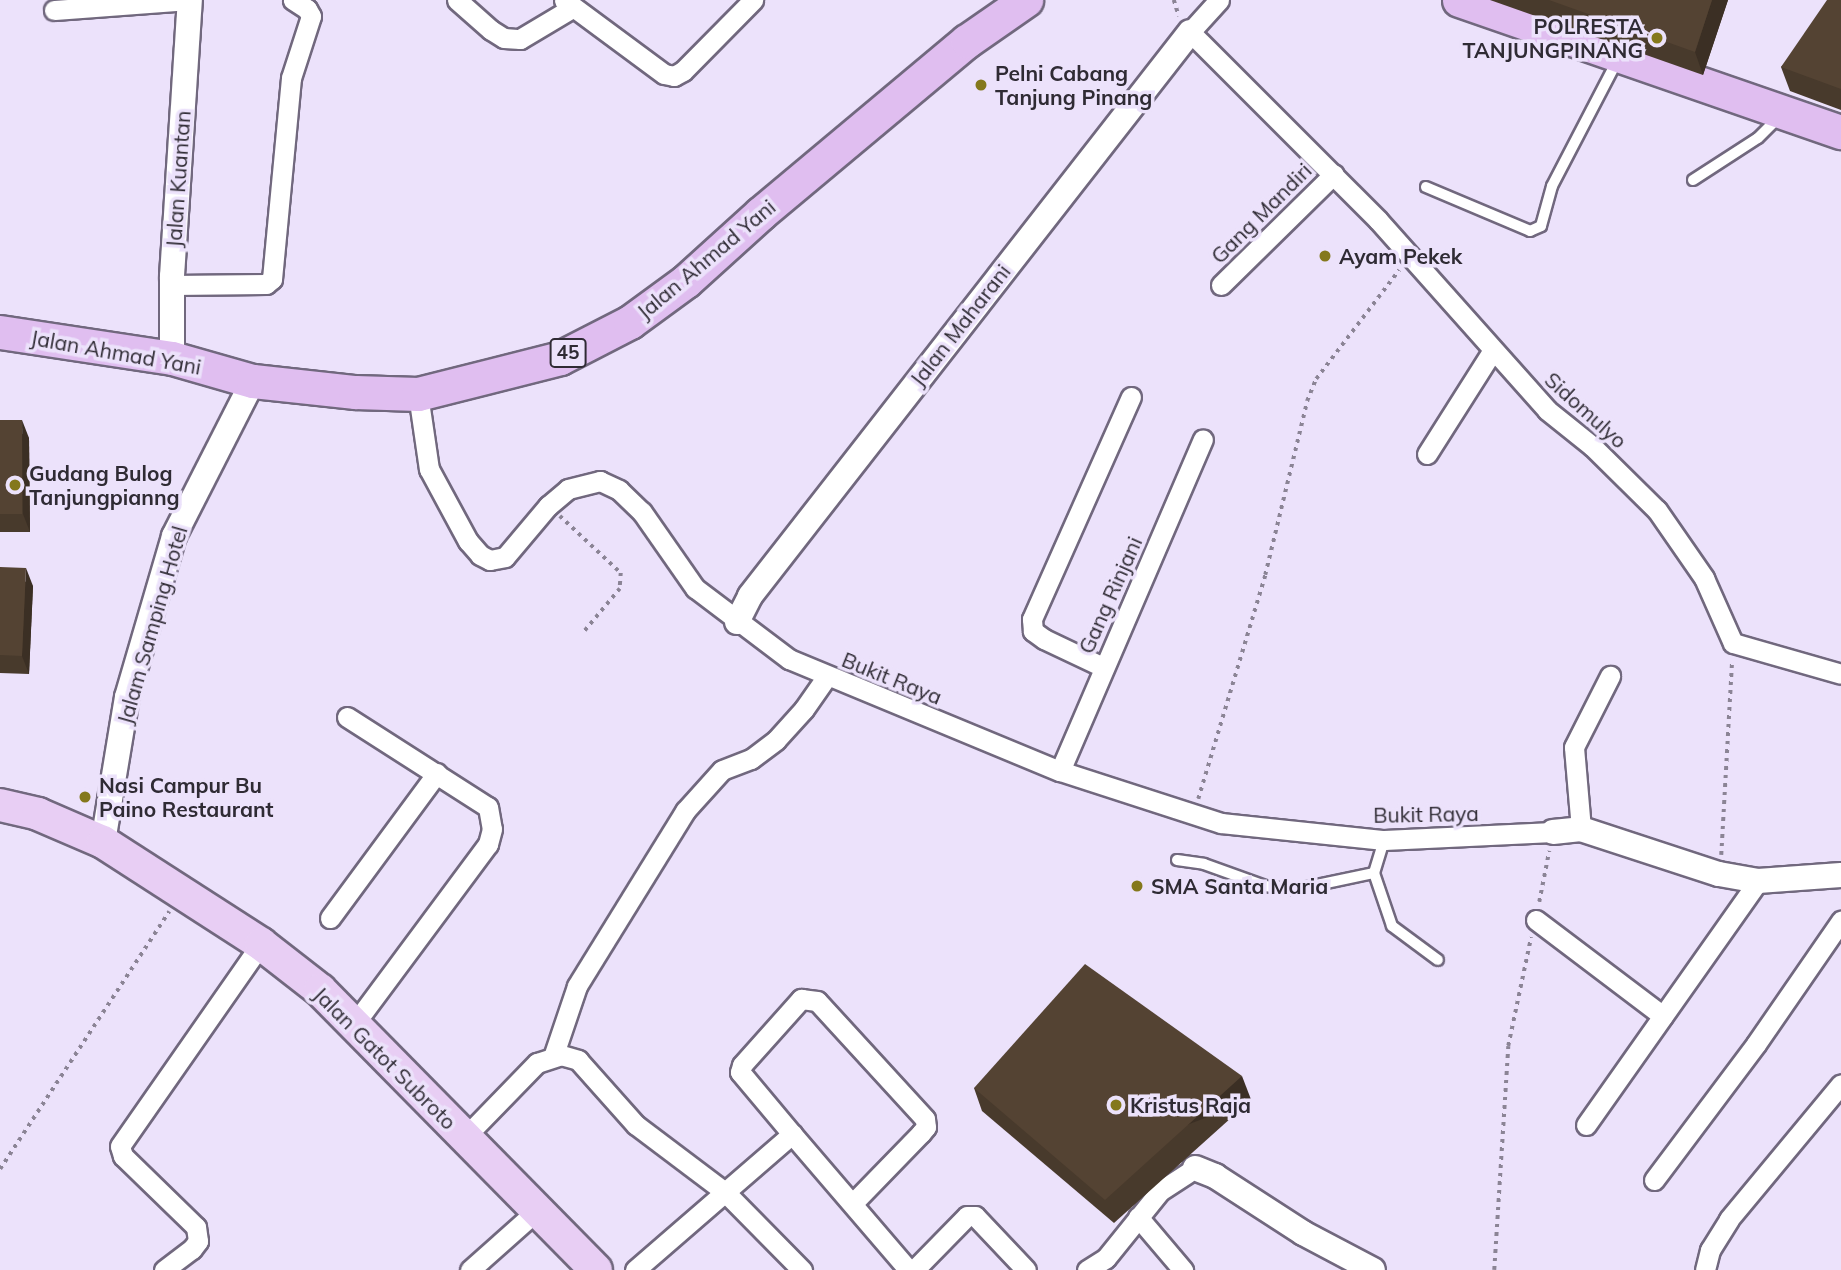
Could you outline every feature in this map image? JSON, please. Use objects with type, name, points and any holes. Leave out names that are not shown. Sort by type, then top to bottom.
[{"type":"highway","points":[[1459,0],[1504,7],[1620,55],[1841,132]]},
{"type":"highway","name":"Jalan Ahmad Yani","points":[[0,332],[172,358],[253,381],[355,392],[418,394],[560,358],[629,322],[686,281],[761,213],[1015,2]]},
{"type":"main road","name":"Jalan Gatot Subroto","points":[[0,805],[38,814],[103,842],[261,944],[320,990],[355,1023],[535,1212],[596,1270]]},
{"type":"street","points":[[54,10],[190,0]]},
{"type":"street","name":"Jalan Kuantan","points":[[172,358],[172,285],[190,0]]},
{"type":"street","points":[[172,285],[266,284],[272,279],[289,124],[291,78],[311,16],[307,9],[293,0]]},
{"type":"street","points":[[457,0],[491,30],[504,37],[520,39],[568,4],[664,74],[674,76],[684,71],[753,0]]},
{"type":"street","points":[[1190,32],[1219,0]]},
{"type":"street","name":"Sidomulyo","points":[[1190,32],[1334,174],[1547,410],[1592,446],[1657,510],[1704,578],[1733,643]]},
{"type":"street","name":"Jalan Maharani","points":[[737,622],[750,596],[1190,32]]},
{"type":"street","name":"Gang Mandiri","points":[[1221,285],[1334,174]]},
{"type":"street","points":[[1427,454],[1493,350]]},
{"type":"street","name":"Jalam Samping Hotel","points":[[103,842],[127,697],[174,536],[253,381]]},
{"type":"street","name":"Bukit Raya","points":[[418,394],[429,469],[468,541],[480,555],[490,560],[505,557],[548,506],[568,489],[600,481],[619,490],[642,512],[695,588],[789,659],[1060,771],[1221,823],[1384,841],[1553,832]]},
{"type":"street","points":[[1103,667],[1044,639],[1033,631],[1032,619],[1131,397]]},
{"type":"street","name":"Gang Rinjani","points":[[1060,771],[1203,439]]},
{"type":"street","points":[[1733,643],[1841,674]]},
{"type":"street","points":[[553,1057],[577,986],[685,811],[722,770],[751,759],[776,740],[804,709],[827,676]]},
{"type":"street","points":[[1581,829],[1574,747],[1610,676]]},
{"type":"street","points":[[347,717],[488,807],[492,829],[488,844],[355,1023]]},
{"type":"street","points":[[330,918],[437,773]]},
{"type":"street","points":[[1553,832],[1581,829],[1719,874],[1758,881],[1841,875]]},
{"type":"street","points":[[1586,1125],[1758,881]]},
{"type":"street","points":[[1536,920],[1663,1016]]},
{"type":"street","points":[[1654,1180],[1756,1044],[1841,921]]},
{"type":"street","points":[[164,1270],[192,1249],[198,1241],[196,1227],[123,1156],[120,1146],[261,944]]},
{"type":"street","points":[[853,1203],[922,1133],[926,1127],[925,1119],[817,1001],[801,999],[749,1057],[740,1072],[853,1203],[912,1266],[967,1216],[975,1216],[1026,1270]]},
{"type":"street","points":[[464,1138],[537,1063],[561,1055],[578,1060],[636,1125],[725,1192],[802,1270]]},
{"type":"street","points":[[1705,1270],[1710,1251],[1728,1219],[1841,1084]]},
{"type":"street","points":[[635,1270],[792,1134]]},
{"type":"street","points":[[1087,1270],[1106,1258],[1160,1191],[1192,1170],[1215,1176],[1303,1233],[1373,1270]]},
{"type":"street","points":[[470,1270],[535,1212]]},
{"type":"street","points":[[1138,1217],[1183,1270]]},
{"type":"lane","points":[[1426,187],[1530,231],[1541,226],[1552,186],[1620,55]]},
{"type":"lane","points":[[1693,180],[1758,138],[1783,113]]},
{"type":"lane","points":[[1384,841],[1374,873],[1392,926],[1438,960]]},
{"type":"lane","points":[[1177,860],[1204,864],[1265,886],[1293,890],[1374,873]]},
{"type":"path","points":[[1193,814],[1265,575],[1307,401],[1316,379],[1408,257]]},
{"type":"path","points":[[548,506],[584,536],[621,573],[620,589],[584,632]]},
{"type":"path","points":[[1719,874],[1733,643]]},
{"type":"path","points":[[1494,1270],[1508,1046],[1553,832]]},
{"type":"path","points":[[0,1169],[182,893]]},
{"type":"building","points":[[1549,0],[1712,0],[1695,52]]},
{"type":"building","points":[[1827,0],[1841,0],[1841,89],[1781,67]]},
{"type":"building","name":"Gudang Bulog Tanjungpianng","points":[[0,420],[22,420],[22,514],[0,514]]},
{"type":"building","points":[[0,567],[26,568],[22,656],[0,655]]},
{"type":"building","name":"Kristus Raja","points":[[1085,964],[1242,1076],[1105,1200],[974,1088]]},
{"type":"place","name":"POLRESTA TANJUNGPINANG","points":[[1657,38]]},
{"type":"place","name":"Pelni Cabang Tanjung Pinang","points":[[981,85]]},
{"type":"place","name":"Ayam Pekek","points":[[1325,256]]},
{"type":"place","name":"Gudang Bulog Tanjungpianng","points":[[15,485]]},
{"type":"place","name":"Nasi Campur Bu Paino Restaurant","points":[[85,797]]},
{"type":"place","name":"SMA Santa Maria","points":[[1137,886]]},
{"type":"place","name":"Kristus Raja","points":[[1116,1105]]}]
